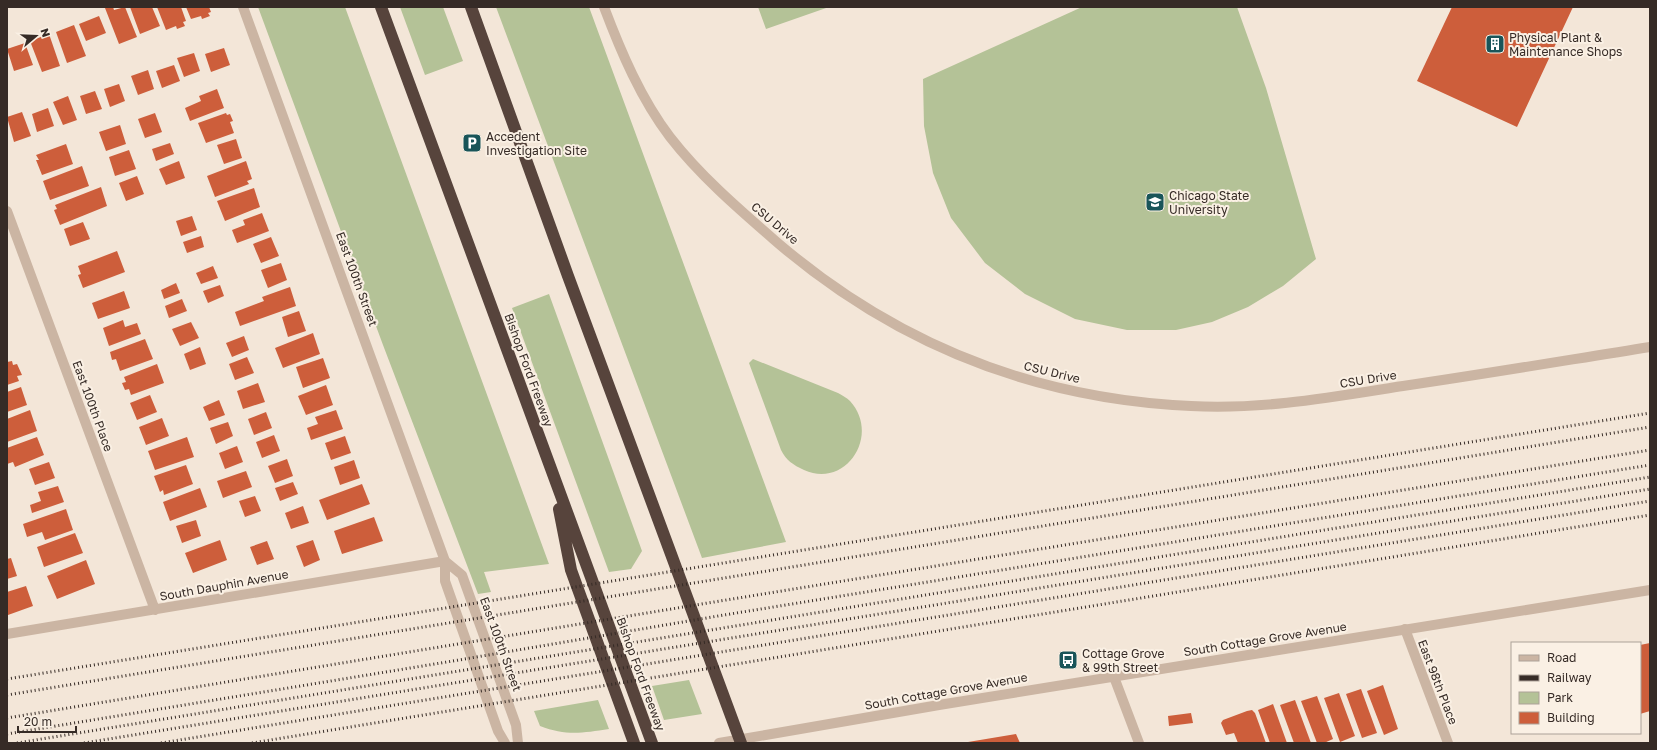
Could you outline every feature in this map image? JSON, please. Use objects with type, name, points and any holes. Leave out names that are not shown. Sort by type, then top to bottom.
[{"type":"highway","name":"Bishop Ford Freeway","points":[[381,7],[652,743]]},
{"type":"highway","points":[[471,7],[570,283],[741,743]]},
{"type":"highway","points":[[553,477],[571,570],[634,743]]},
{"type":"street","name":"East 100th Street","points":[[243,7],[446,561],[445,581],[498,731],[505,743]]},
{"type":"street","name":"CSU Drive","points":[[604,7],[615,35],[643,95],[670,137],[703,174],[741,211],[829,284],[881,317],[924,341],[972,362],[1025,380],[1082,393],[1144,403],[1193,407],[1252,406],[1319,399],[1650,347]]},
{"type":"street","name":"East 100th Place","points":[[7,211],[155,610]]},
{"type":"street","name":"East 100th Street","points":[[446,561],[462,575],[516,725],[518,743]]},
{"type":"street","name":"South Dauphin Avenue","points":[[7,634],[446,561]]},
{"type":"street","name":"South Cottage Grove Avenue","points":[[719,743],[768,736],[940,705],[1650,590]]},
{"type":"street","name":"East 98th Place","points":[[1404,629],[1448,743]]},
{"type":"street","points":[[1114,677],[1139,743]]},
{"type":"green space","points":[[258,7],[345,7],[549,564],[484,572],[491,592],[478,594],[383,345]]},
{"type":"green space","points":[[400,7],[443,7],[463,61],[425,75]]},
{"type":"green space","points":[[496,7],[589,7],[786,542],[702,558]]},
{"type":"green space","points":[[758,7],[829,7],[766,29]]},
{"type":"green space","points":[[1082,7],[1237,7],[1266,88],[1316,259],[1283,286],[1248,307],[1212,322],[1176,330],[1127,330],[1075,319],[1025,294],[985,263],[951,218],[933,173],[924,126],[923,79]]},
{"type":"green space","points":[[549,294],[642,551],[631,569],[609,572],[512,308]]},
{"type":"green space","points":[[753,359],[838,393],[850,401],[859,415],[862,429],[860,443],[854,455],[845,465],[833,472],[819,474],[800,468],[785,457],[781,450],[749,363]]},
{"type":"green space","points":[[689,680],[702,714],[664,720],[652,686]]},
{"type":"green space","points":[[598,700],[609,729],[574,733],[549,729],[540,726],[534,711]]},
{"type":"building","points":[[113,7],[114,10],[125,7],[137,37],[119,44],[105,8]]},
{"type":"building","points":[[130,7],[152,7],[160,26],[140,34]]},
{"type":"building","points":[[157,7],[181,7],[186,21],[183,22],[185,26],[177,29],[176,26],[166,30]]},
{"type":"building","points":[[186,7],[209,7],[211,12],[208,13],[210,16],[202,19],[201,16],[191,19]]},
{"type":"building","name":"Physical Plant & Maintenance Shops","points":[[1452,7],[1573,7],[1517,127],[1417,81]]},
{"type":"building","points":[[99,16],[106,33],[86,41],[79,24]]},
{"type":"building","points":[[74,25],[86,56],[67,63],[56,32]]},
{"type":"building","points":[[49,34],[60,66],[42,72],[30,41]]},
{"type":"building","points":[[25,43],[33,65],[14,71],[7,49]]},
{"type":"building","points":[[224,48],[230,65],[211,72],[205,54]]},
{"type":"building","points":[[194,53],[200,71],[184,77],[177,58]]},
{"type":"building","points":[[174,65],[180,81],[162,88],[156,71]]},
{"type":"building","points":[[148,70],[154,89],[138,95],[131,76]]},
{"type":"building","points":[[119,84],[125,101],[110,107],[104,89]]},
{"type":"building","points":[[217,89],[224,108],[190,121],[185,108],[201,101],[199,96]]},
{"type":"building","points":[[95,91],[102,109],[86,114],[80,96]]},
{"type":"building","points":[[68,96],[77,120],[63,125],[53,102]]},
{"type":"building","points":[[48,108],[54,126],[37,132],[32,114]]},
{"type":"building","points":[[22,112],[31,136],[14,142],[7,117]]},
{"type":"building","points":[[155,113],[162,132],[145,138],[138,119]]},
{"type":"building","points":[[226,113],[227,115],[230,114],[233,121],[230,122],[234,133],[206,143],[198,123]]},
{"type":"building","points":[[120,125],[126,144],[106,151],[99,132]]},
{"type":"building","points":[[236,139],[242,158],[224,164],[217,145]]},
{"type":"building","points":[[170,143],[174,154],[156,161],[152,149]]},
{"type":"building","points":[[66,144],[73,164],[42,175],[36,160],[39,160],[36,155]]},
{"type":"building","points":[[129,150],[136,169],[115,176],[109,157]]},
{"type":"building","points":[[179,161],[185,178],[166,185],[159,169]]},
{"type":"building","points":[[246,161],[252,179],[247,181],[249,184],[215,197],[207,176]]},
{"type":"building","points":[[82,166],[89,186],[50,200],[43,181]]},
{"type":"building","points":[[137,176],[144,194],[126,201],[119,183]]},
{"type":"building","points":[[101,187],[107,206],[60,225],[54,210],[57,209],[55,205]]},
{"type":"building","points":[[254,188],[260,207],[225,221],[217,201]]},
{"type":"building","points":[[262,213],[269,231],[237,243],[232,230],[245,225],[243,220]]},
{"type":"building","points":[[192,216],[197,230],[181,236],[176,221]]},
{"type":"building","points":[[83,222],[90,239],[70,246],[64,229]]},
{"type":"building","points":[[201,236],[204,247],[187,253],[183,242]]},
{"type":"building","points":[[271,237],[279,256],[261,263],[253,244]]},
{"type":"building","points":[[117,251],[125,272],[83,288],[78,275],[81,274],[78,266]]},
{"type":"building","points":[[281,263],[287,280],[268,288],[261,270]]},
{"type":"building","points":[[213,266],[218,278],[201,284],[196,273]]},
{"type":"building","points":[[176,283],[180,293],[164,299],[161,290]]},
{"type":"building","points":[[220,285],[224,296],[208,303],[203,291]]},
{"type":"building","points":[[290,287],[296,306],[240,326],[235,312],[264,301],[262,297]]},
{"type":"building","points":[[124,291],[130,308],[98,319],[92,303]]},
{"type":"building","points":[[182,299],[187,311],[169,318],[165,306]]},
{"type":"building","points":[[299,311],[306,331],[288,337],[282,317]]},
{"type":"building","points":[[123,320],[125,327],[137,323],[141,334],[109,346],[103,328]]},
{"type":"building","points":[[191,322],[199,338],[180,346],[172,329]]},
{"type":"building","points":[[313,333],[320,354],[283,368],[275,348]]},
{"type":"building","points":[[244,336],[249,350],[232,357],[226,343]]},
{"type":"building","points":[[145,339],[153,359],[120,371],[116,359],[112,360],[110,352]]},
{"type":"building","points":[[200,347],[206,364],[190,370],[184,354]]},
{"type":"building","points":[[247,357],[254,373],[235,380],[229,364]]},
{"type":"building","points":[[323,358],[330,378],[303,388],[296,367]]},
{"type":"building","points":[[12,361],[13,365],[17,364],[22,375],[17,376],[19,381],[7,385],[7,362]]},
{"type":"building","points":[[157,364],[164,383],[131,395],[129,389],[125,390],[122,383],[126,382],[124,377]]},
{"type":"building","points":[[258,383],[265,402],[243,409],[237,391]]},
{"type":"building","points":[[326,385],[333,405],[306,415],[298,396]]},
{"type":"building","points":[[21,387],[27,405],[7,412],[7,392]]},
{"type":"building","points":[[150,395],[157,412],[137,420],[130,403]]},
{"type":"building","points":[[219,400],[225,415],[209,421],[203,407]]},
{"type":"building","points":[[30,410],[37,431],[7,442],[7,419]]},
{"type":"building","points":[[336,410],[343,429],[311,440],[307,428],[318,424],[315,417]]},
{"type":"building","points":[[266,412],[272,428],[254,435],[248,419]]},
{"type":"building","points":[[162,418],[169,436],[146,445],[139,427]]},
{"type":"building","points":[[228,422],[233,436],[216,444],[210,428]]},
{"type":"building","points":[[274,435],[280,451],[262,458],[256,442]]},
{"type":"building","points":[[345,436],[351,453],[331,460],[325,443]]},
{"type":"building","points":[[37,437],[44,455],[15,467],[13,462],[7,464],[7,448]]},
{"type":"building","points":[[187,437],[194,457],[155,470],[148,451]]},
{"type":"building","points":[[237,446],[243,462],[225,469],[219,453]]},
{"type":"building","points":[[287,459],[293,476],[275,483],[268,466]]},
{"type":"building","points":[[354,460],[360,478],[340,485],[334,467]]},
{"type":"building","points":[[49,462],[55,478],[35,485],[29,469]]},
{"type":"building","points":[[186,465],[193,484],[164,495],[163,490],[160,492],[154,476]]},
{"type":"building","points":[[246,471],[252,487],[223,498],[217,481]]},
{"type":"building","points":[[293,482],[298,494],[280,501],[275,488]]},
{"type":"building","points":[[362,484],[370,504],[327,520],[319,500]]},
{"type":"building","points":[[58,486],[64,502],[32,513],[30,505],[41,501],[38,492]]},
{"type":"building","points":[[200,488],[207,507],[170,521],[163,502]]},
{"type":"building","points":[[255,496],[261,511],[245,517],[239,501]]},
{"type":"building","points":[[303,506],[309,523],[291,529],[285,513]]},
{"type":"building","points":[[66,509],[73,530],[45,540],[42,532],[27,537],[23,524]]},
{"type":"building","points":[[374,517],[383,541],[342,554],[334,531]]},
{"type":"building","points":[[196,520],[201,536],[182,543],[176,526]]},
{"type":"building","points":[[75,533],[83,553],[44,567],[37,547]]},
{"type":"building","points":[[220,540],[227,560],[193,573],[185,553]]},
{"type":"building","points":[[313,540],[320,560],[304,567],[296,546]]},
{"type":"building","points":[[267,541],[274,559],[257,565],[250,547]]},
{"type":"building","points":[[11,558],[17,576],[7,579],[7,559]]},
{"type":"building","points":[[86,560],[95,584],[57,599],[47,576]]},
{"type":"building","points":[[26,586],[33,606],[8,615],[7,592]]},
{"type":"building","points":[[1650,643],[1650,711],[1641,714],[1641,645]]},
{"type":"building","points":[[1383,685],[1398,729],[1384,735],[1367,691]]},
{"type":"building","points":[[1361,689],[1377,733],[1362,738],[1346,694]]},
{"type":"building","points":[[1339,693],[1355,736],[1340,742],[1324,698]]},
{"type":"building","points":[[1317,696],[1333,739],[1324,743],[1317,743],[1301,701]]},
{"type":"building","points":[[1295,700],[1311,743],[1294,743],[1280,705]]},
{"type":"building","points":[[1273,704],[1287,743],[1270,743],[1258,710]]},
{"type":"building","points":[[1252,710],[1255,713],[1266,743],[1238,743],[1234,733],[1226,735],[1221,723],[1223,720]]},
{"type":"building","points":[[1191,713],[1193,723],[1169,726],[1168,716]]},
{"type":"building","points":[[1016,734],[1020,743],[968,743],[968,742]]},
{"type":"railway","points":[[7,679],[1650,413]]},
{"type":"railway","points":[[7,695],[1650,427]]},
{"type":"railway","points":[[7,718],[1650,450]]},
{"type":"railway","points":[[7,734],[724,615],[1650,465]]},
{"type":"railway","points":[[17,743],[1650,477]]},
{"type":"railway","points":[[84,743],[1650,489]]},
{"type":"railway","points":[[161,743],[1650,501]]},
{"type":"railway","points":[[252,743],[1650,515]]},
{"type":"place","name":"Physical Plant & Maintenance Shops","points":[[1495,44]]},
{"type":"place","name":"Accedent Investigation Site","points":[[472,143]]},
{"type":"place","name":"Chicago State University","points":[[1155,202]]},
{"type":"place","name":"Cottage Grove & 99th Street","points":[[1068,660]]}]
